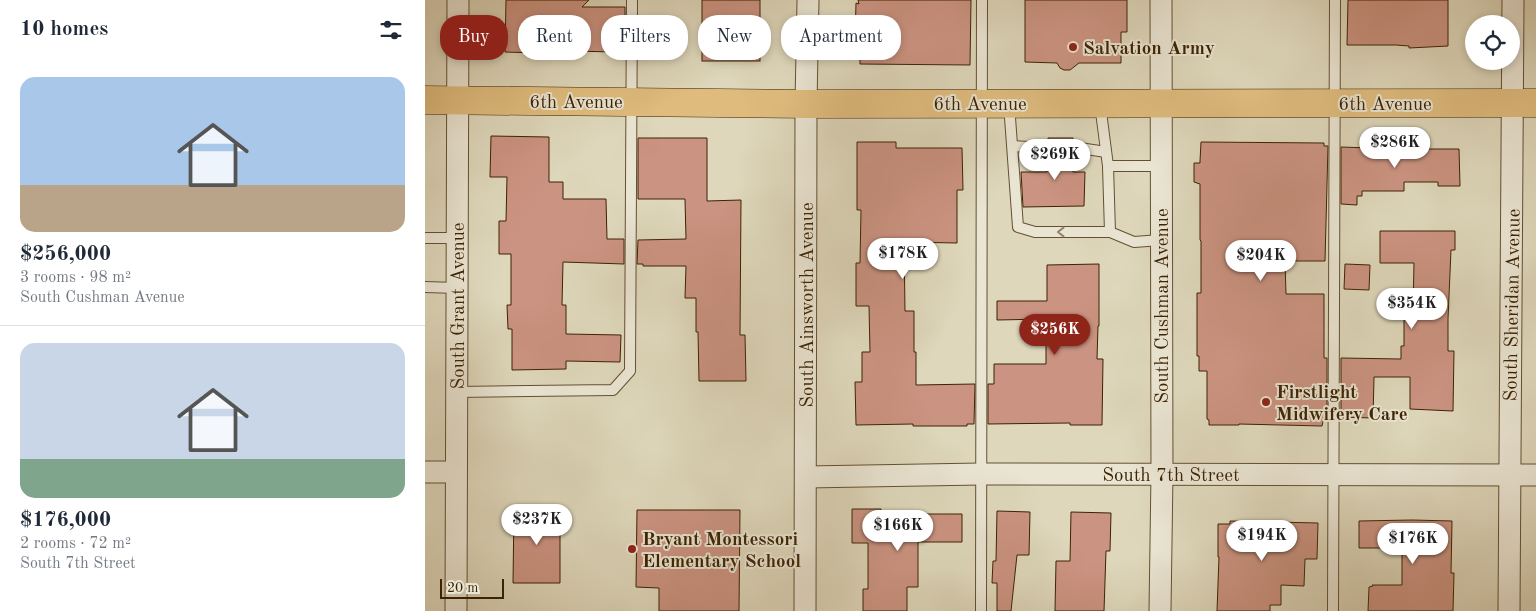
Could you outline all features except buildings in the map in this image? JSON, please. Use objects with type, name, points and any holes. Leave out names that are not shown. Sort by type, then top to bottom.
[{"type":"main road","name":"6th Avenue","points":[[425,100],[806,104],[1525,103]]},
{"type":"street","name":"South Grant Avenue","points":[[456,611],[458,0]]},
{"type":"street","name":"South Ainsworth Avenue","points":[[805,611],[808,0]]},
{"type":"street","name":"South Cushman Avenue","points":[[1160,611],[1162,474],[1161,0]]},
{"type":"street","name":"South Sheridan Avenue","points":[[1509,611],[1509,475],[1525,103],[1513,0]]},
{"type":"street","points":[[425,472],[457,472]]},
{"type":"street","name":"South 7th Street","points":[[806,476],[981,474],[1536,475]]},
{"type":"lane","points":[[457,392],[613,390],[630,371],[632,0]]},
{"type":"lane","points":[[981,611],[982,0]]},
{"type":"lane","points":[[1333,611],[1335,0]]},
{"type":"lane","points":[[1009,103],[1018,227],[1035,232],[1110,232],[1134,242],[1161,240]]},
{"type":"lane","points":[[1100,103],[1108,166],[1110,232]]},
{"type":"lane","points":[[1013,146],[1047,148]]},
{"type":"lane","points":[[1073,147],[1106,152]]},
{"type":"lane","points":[[1108,166],[1161,166]]},
{"type":"lane","points":[[425,238],[457,238]]},
{"type":"lane","points":[[425,287],[457,288]]},
{"type":"place","name":"Salvation Army","points":[[1073,47]]},
{"type":"place","name":"Firstlight Midwifery Care","points":[[1266,402]]},
{"type":"place","name":"Bryant Montessori Elementary School","points":[[632,549]]}]
